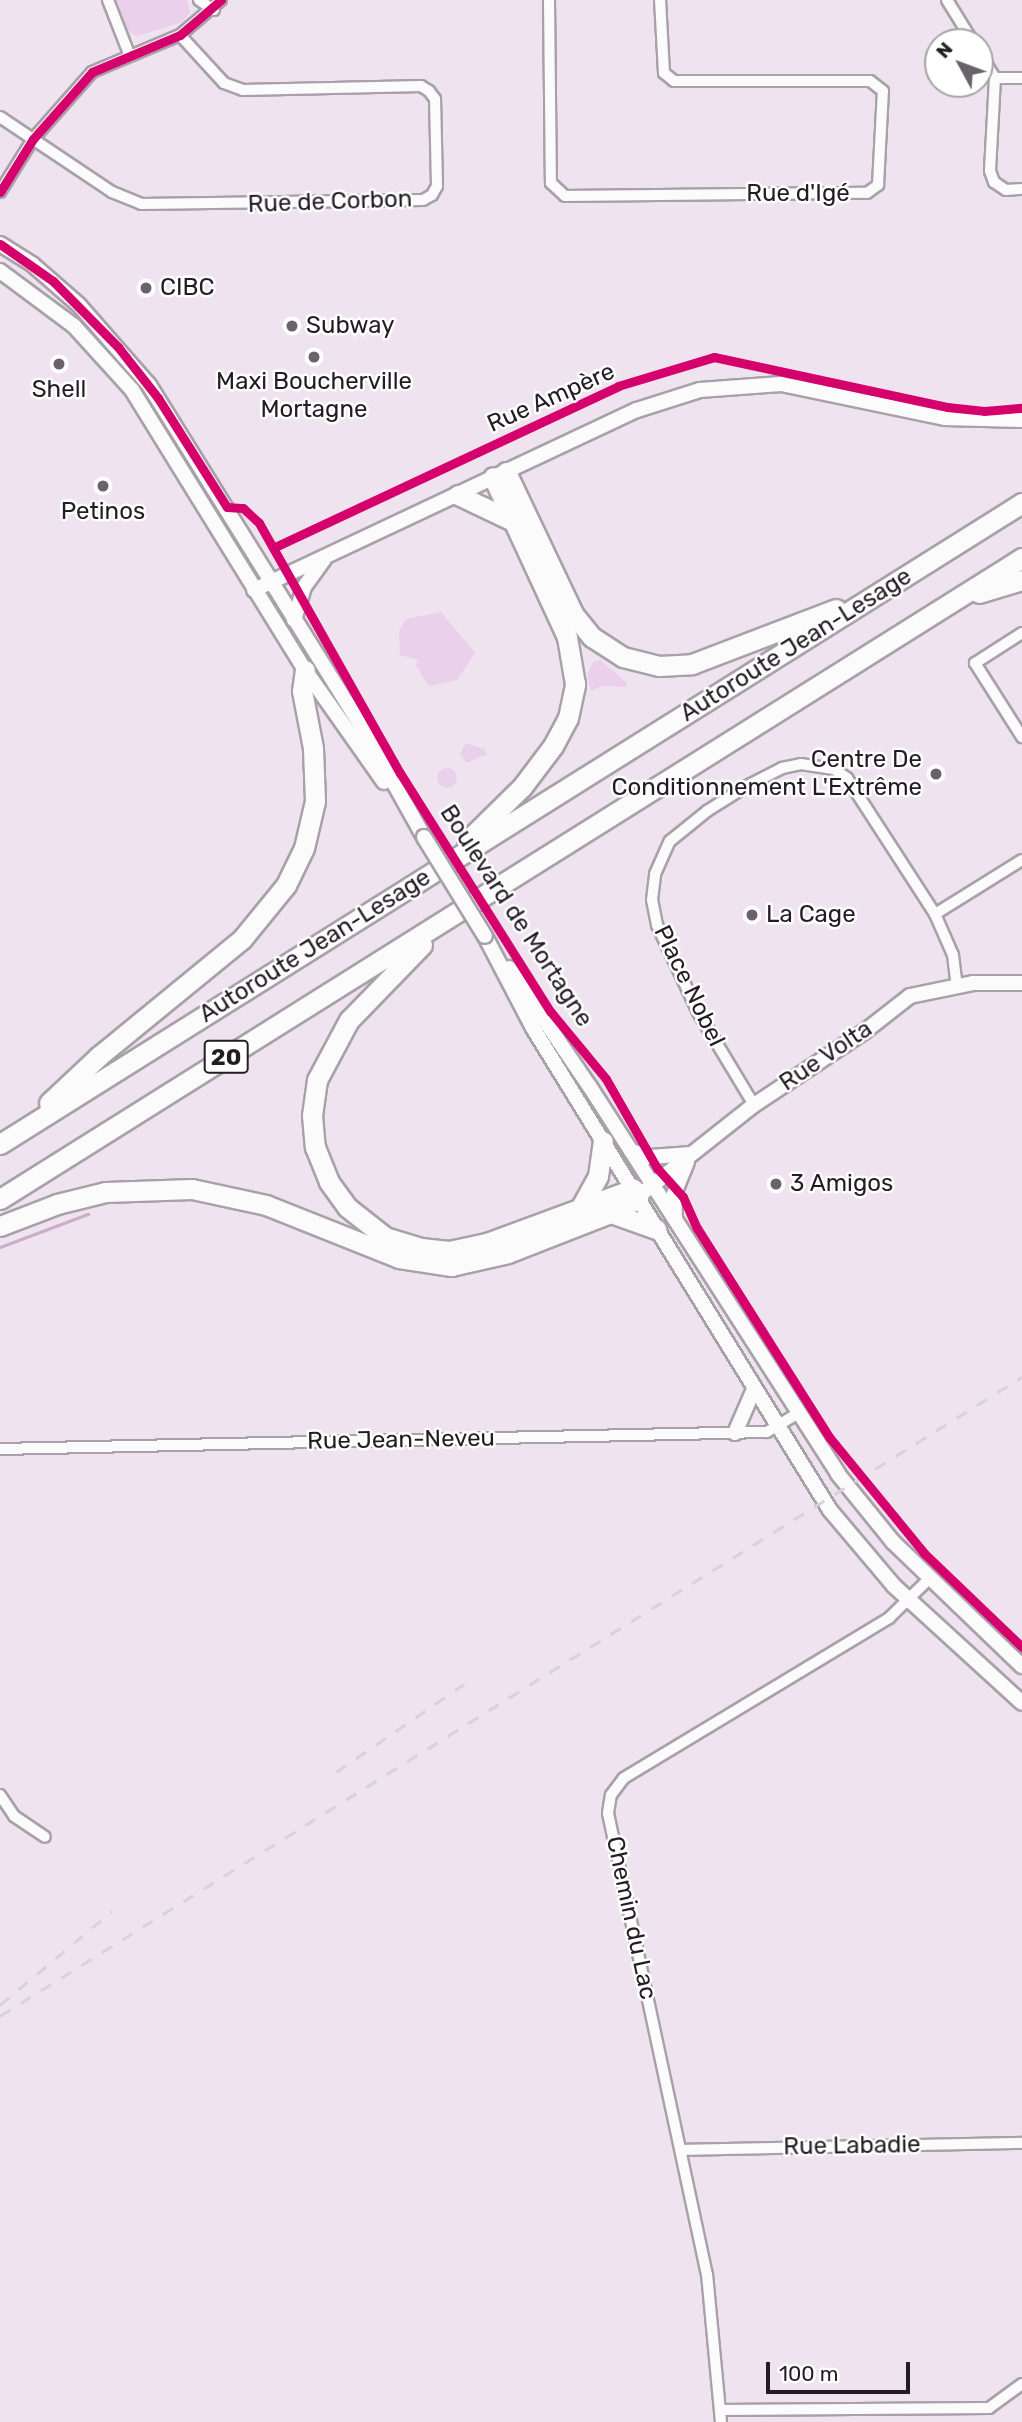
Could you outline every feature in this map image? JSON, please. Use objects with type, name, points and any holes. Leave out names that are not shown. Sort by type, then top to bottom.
[{"type":"highway","points":[[438,869],[536,771],[562,731],[572,704],[574,668],[567,638],[513,521],[500,474]]},
{"type":"highway","points":[[500,474],[578,621],[604,647],[638,662],[664,666],[697,662],[885,589]]},
{"type":"highway","points":[[458,495],[513,521]]},
{"type":"highway","name":"Autoroute Jean-Lesage","points":[[8,1139],[1022,503]]},
{"type":"highway","name":"Autoroute Jean-Lesage","points":[[0,1199],[1022,558]]},
{"type":"highway","points":[[954,601],[1022,580]]},
{"type":"highway","points":[[8,1139],[99,1056],[242,939],[286,885],[307,839],[315,801],[313,748],[302,691],[305,670]]},
{"type":"highway","points":[[453,916],[370,995],[327,1054],[317,1080],[312,1115],[315,1147],[325,1174],[342,1202],[371,1228],[402,1243],[440,1251],[487,1244],[582,1205],[641,1190]]},
{"type":"highway","points":[[582,1205],[598,1176],[603,1141]]},
{"type":"highway","points":[[0,1226],[57,1204],[106,1192],[192,1189],[255,1201],[389,1255],[444,1266],[497,1257],[611,1213],[641,1190]]},
{"type":"highway","points":[[611,1213],[666,1226]]},
{"type":"main road","name":"Boulevard de Mortagne","points":[[0,244],[32,264],[79,305],[140,373],[294,620],[485,936],[631,1151],[641,1190]]},
{"type":"main road","name":"Boulevard de Mortagne","points":[[0,271],[74,326],[118,372],[305,670],[424,837]]},
{"type":"main road","name":"Rue Ampère","points":[[254,590],[647,406],[736,384],[805,387],[960,420],[1022,420]]},
{"type":"main road","points":[[294,620],[304,587],[326,557]]},
{"type":"main road","name":"Boulevard de Mortagne","points":[[485,936],[516,999],[603,1141],[641,1190],[863,1507],[929,1579],[1022,1667]]},
{"type":"main road","name":"Rue Volta","points":[[641,1190],[754,1105],[909,996],[957,986],[1022,983]]},
{"type":"main road","points":[[631,1151],[650,1157],[692,1154],[674,1194],[666,1226]]},
{"type":"main road","name":"Boulevard de Mortagne","points":[[666,1226],[754,1389],[836,1517],[909,1600],[1022,1703]]},
{"type":"main road","points":[[735,1433],[754,1389]]},
{"type":"street","points":[[108,0],[129,54]]},
{"type":"street","points":[[199,0],[217,5]]},
{"type":"street","name":"Rue d'Igé","points":[[549,0],[551,183],[565,196],[867,193],[878,186],[883,91],[870,82],[674,81],[664,73],[660,0]]},
{"type":"street","points":[[947,0],[964,28]]},
{"type":"street","points":[[0,192],[33,139],[92,72],[129,54],[180,35],[217,5]]},
{"type":"street","name":"Rue de Corbon","points":[[33,139],[112,192],[141,204],[423,200],[432,195],[437,186],[435,99],[429,91],[421,86],[243,90],[224,83],[180,35]]},
{"type":"street","points":[[1022,78],[995,78],[990,171],[995,182],[1006,190],[1022,189]]},
{"type":"street","points":[[0,117],[33,139]]},
{"type":"street","points":[[1022,633],[975,663],[1022,737]]},
{"type":"street","name":"Place Nobel","points":[[754,1105],[698,1012],[657,926],[653,880],[670,841],[707,811],[762,778],[782,768],[819,765],[847,778],[935,914],[953,955],[957,986]]},
{"type":"street","points":[[935,914],[1022,860]]},
{"type":"street","points":[[778,1429],[796,1414]]},
{"type":"street","name":"Rue Jean-Neveu","points":[[0,1449],[735,1433],[778,1429]]},
{"type":"street","name":"Chemin du Lac","points":[[721,2416],[707,2275],[608,1813],[611,1795],[624,1778],[836,1652],[909,1600],[929,1579]]},
{"type":"street","points":[[0,1794],[13,1816],[45,1837]]},
{"type":"street","name":"Rue Labadie","points":[[682,2150],[1022,2143]]},
{"type":"street","points":[[721,2416],[989,2408],[1022,2384]]},
{"type":"shaded area","points":[[116,0],[187,0],[190,13],[182,22],[137,36],[127,31]]},
{"type":"shaded area","points":[[441,612],[475,653],[457,680],[429,686],[416,666],[418,660],[400,655],[399,631],[406,619]]},
{"type":"shaded area","points":[[600,660],[627,683],[626,687],[602,686],[591,691],[587,675],[593,662]]},
{"type":"shaded area","points":[[466,743],[484,749],[487,754],[466,763],[460,754]]},
{"type":"shaded area","points":[[447,768],[454,771],[457,778],[454,785],[447,788],[440,785],[437,778],[440,771]]},
{"type":"waterway","points":[[0,1247],[88,1214]]},
{"type":"railway","points":[[0,2016],[1022,1377]]},
{"type":"railway","points":[[336,1772],[464,1684]]},
{"type":"railway","points":[[0,2005],[112,1911]]},
{"type":"cycle path","points":[[0,192],[33,139],[92,72],[180,35],[221,0]]},
{"type":"cycle path","points":[[0,244],[53,281],[118,347],[158,398],[227,507],[243,508],[259,523],[400,773],[550,1011],[606,1079],[657,1168],[683,1197],[697,1228],[830,1438],[924,1553],[1022,1647]]},
{"type":"cycle path","points":[[275,547],[618,386],[714,357],[947,407],[984,411],[1022,408]]},
{"type":"place","name":"CIBC","points":[[146,288]]},
{"type":"place","name":"Subway","points":[[292,326]]},
{"type":"place","name":"Maxi Boucherville Mortagne","points":[[314,357]]},
{"type":"place","name":"Shell","points":[[59,364]]},
{"type":"place","name":"Petinos","points":[[103,486]]},
{"type":"place","name":"Centre De Conditionnement L'Extrême","points":[[936,774]]},
{"type":"place","name":"La Cage","points":[[752,915]]},
{"type":"place","name":"3 Amigos","points":[[776,1184]]}]
